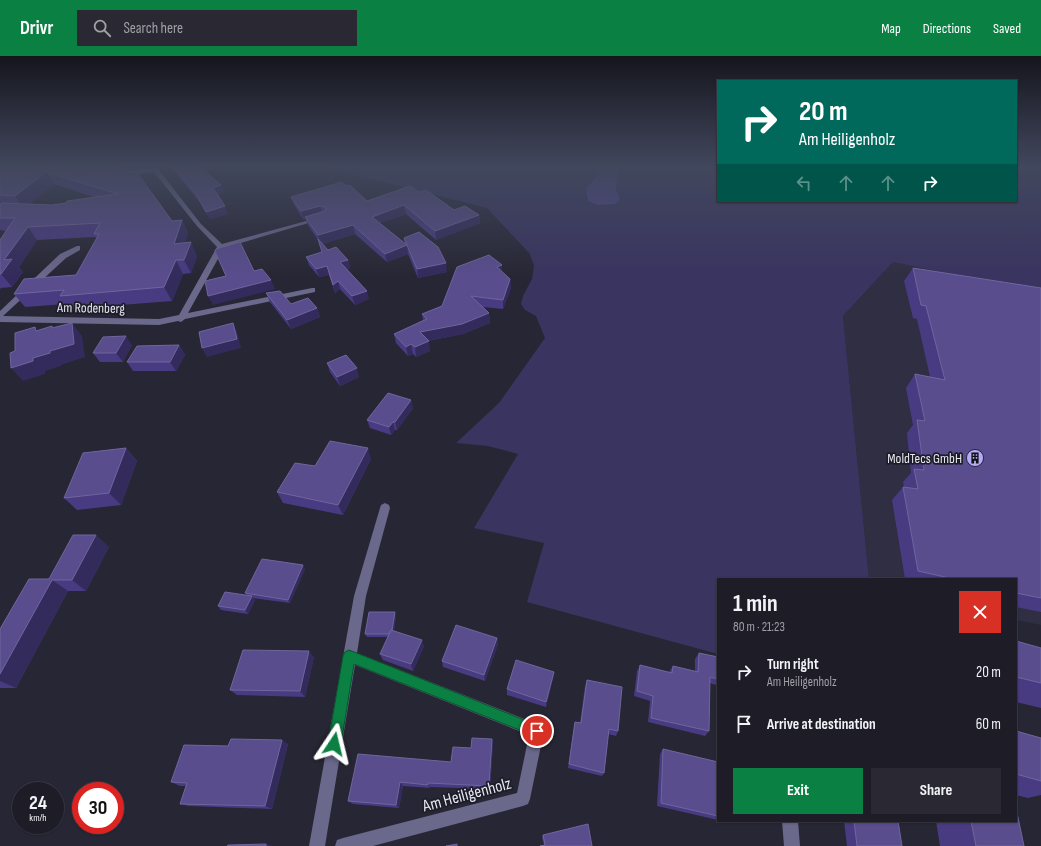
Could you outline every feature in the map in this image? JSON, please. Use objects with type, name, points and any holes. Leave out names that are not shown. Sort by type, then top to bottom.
[{"type":"street","points":[[181,202],[199,225],[221,247]]},
{"type":"street","points":[[181,319],[221,247],[325,217]]},
{"type":"street","points":[[0,316],[63,256],[77,248]]},
{"type":"street","name":"Am Rodenberg","points":[[0,319],[158,322],[181,319],[312,290]]},
{"type":"street","points":[[317,846],[360,596],[385,508]]},
{"type":"street","name":"Am Heiligenholz","points":[[343,846],[523,799],[537,731],[349,656]]},
{"type":"street","points":[[790,822],[792,846]]},
{"type":"shaded area","points":[[463,202],[1041,202],[1041,293],[893,262],[843,316],[869,578],[717,578],[717,654],[527,602],[544,543],[474,528],[518,454],[488,446],[456,443],[499,403],[545,338],[536,316],[525,310],[521,304],[523,296],[532,279],[534,266],[530,254],[487,208]]},
{"type":"shaded area","points":[[590,202],[617,202],[615,204],[598,205]]},
{"type":"shaded area","name":"MoldTecs GmbH","points":[[893,262],[1041,293],[1041,625],[1017,620],[1017,578],[869,578],[843,316]]},
{"type":"building","points":[[158,202],[172,221],[182,220],[174,244],[191,242],[184,260],[176,260],[164,287],[60,296],[64,290],[14,294],[24,279],[76,275],[99,234],[94,234],[100,223],[28,227],[4,260],[12,259],[0,274],[0,240],[15,218],[0,218],[0,205],[2,203],[52,205],[66,203]]},
{"type":"building","points":[[200,202],[222,202],[225,206],[206,212]]},
{"type":"building","points":[[294,202],[443,202],[454,210],[465,206],[479,215],[435,231],[404,205],[372,217],[407,245],[385,254],[353,225],[318,235],[305,217],[325,211],[326,207],[320,206],[301,211]]},
{"type":"building","points":[[419,232],[438,247],[446,263],[417,269],[404,238]]},
{"type":"building","points":[[318,239],[328,250],[336,247],[348,260],[340,262],[367,291],[352,296],[338,281],[333,285],[327,266],[316,269],[306,257],[322,252]]},
{"type":"building","points":[[240,242],[254,271],[262,269],[271,280],[208,296],[205,281],[226,276],[215,251],[216,249]]},
{"type":"building","points":[[489,255],[502,265],[497,267],[510,279],[503,300],[471,296],[489,313],[462,324],[420,332],[429,341],[415,347],[411,344],[406,347],[394,334],[427,319],[422,314],[442,306],[457,267]]},
{"type":"building","name":"MoldTecs GmbH","points":[[913,268],[1041,288],[1041,598],[1017,593],[1017,578],[950,578],[918,571],[903,487],[918,489],[914,469],[924,470],[917,420],[925,421],[915,374],[945,380],[926,306],[921,305]]},
{"type":"building","points":[[280,291],[291,304],[308,298],[317,308],[287,320],[266,293]]},
{"type":"building","points":[[72,323],[74,344],[50,351],[50,353],[33,358],[33,361],[11,368],[10,353],[15,351],[15,333],[35,327],[36,331],[52,326],[52,328]]},
{"type":"building","points":[[233,323],[237,339],[202,348],[199,332]]},
{"type":"building","points":[[126,336],[116,353],[93,353],[103,337]]},
{"type":"building","points":[[179,345],[170,362],[127,362],[137,346]]},
{"type":"building","points":[[346,355],[357,368],[337,377],[327,363]]},
{"type":"building","points":[[388,393],[411,400],[395,422],[393,422],[389,427],[367,420]]},
{"type":"building","points":[[330,441],[368,448],[338,505],[277,492],[295,463],[315,466]]},
{"type":"building","points":[[126,448],[109,493],[64,498],[83,453]]},
{"type":"building","points":[[73,535],[96,535],[72,580],[52,580],[0,674],[0,629],[29,579],[49,579]]},
{"type":"building","points":[[262,559],[303,565],[288,600],[245,593]]},
{"type":"building","points":[[225,592],[252,596],[245,610],[218,606]]},
{"type":"building","points":[[369,612],[395,612],[392,630],[389,634],[365,634]]},
{"type":"building","points":[[456,625],[497,638],[484,675],[442,661]]},
{"type":"building","points":[[391,630],[422,640],[411,664],[380,654]]},
{"type":"building","points":[[1017,641],[1041,648],[1041,683],[1017,677]]},
{"type":"building","points":[[243,650],[309,651],[300,691],[230,690]]},
{"type":"building","points":[[699,653],[717,657],[717,679],[710,677],[709,731],[651,718],[653,696],[637,691],[640,665],[672,673],[673,666],[698,672]]},
{"type":"building","points":[[516,660],[554,672],[546,702],[507,689]]},
{"type":"building","points":[[587,680],[622,687],[618,731],[609,729],[604,773],[569,764],[575,722],[581,723]]},
{"type":"building","points":[[1017,731],[1041,738],[1041,781],[1017,774]]},
{"type":"building","points":[[472,738],[492,739],[489,786],[428,783],[428,785],[400,782],[396,805],[348,801],[358,754],[451,762],[453,747],[471,748]]},
{"type":"building","points":[[231,739],[282,740],[265,806],[180,804],[187,783],[171,782],[184,745],[228,746]]},
{"type":"building","points":[[663,749],[717,762],[717,816],[661,803]]},
{"type":"building","points":[[1017,813],[1024,846],[976,846],[971,822],[1017,822]]},
{"type":"building","points":[[854,822],[898,822],[902,846],[857,846]]},
{"type":"building","points":[[588,824],[592,846],[540,846],[545,845],[543,835]]},
{"type":"building","points":[[266,844],[266,846],[227,846],[228,845]]},
{"type":"building","points":[[457,844],[457,846],[446,846]]},
{"type":"place","name":"MoldTecs GmbH","points":[[975,458]]},
{"type":"route","points":[[334,744],[349,656],[537,731]]}]
